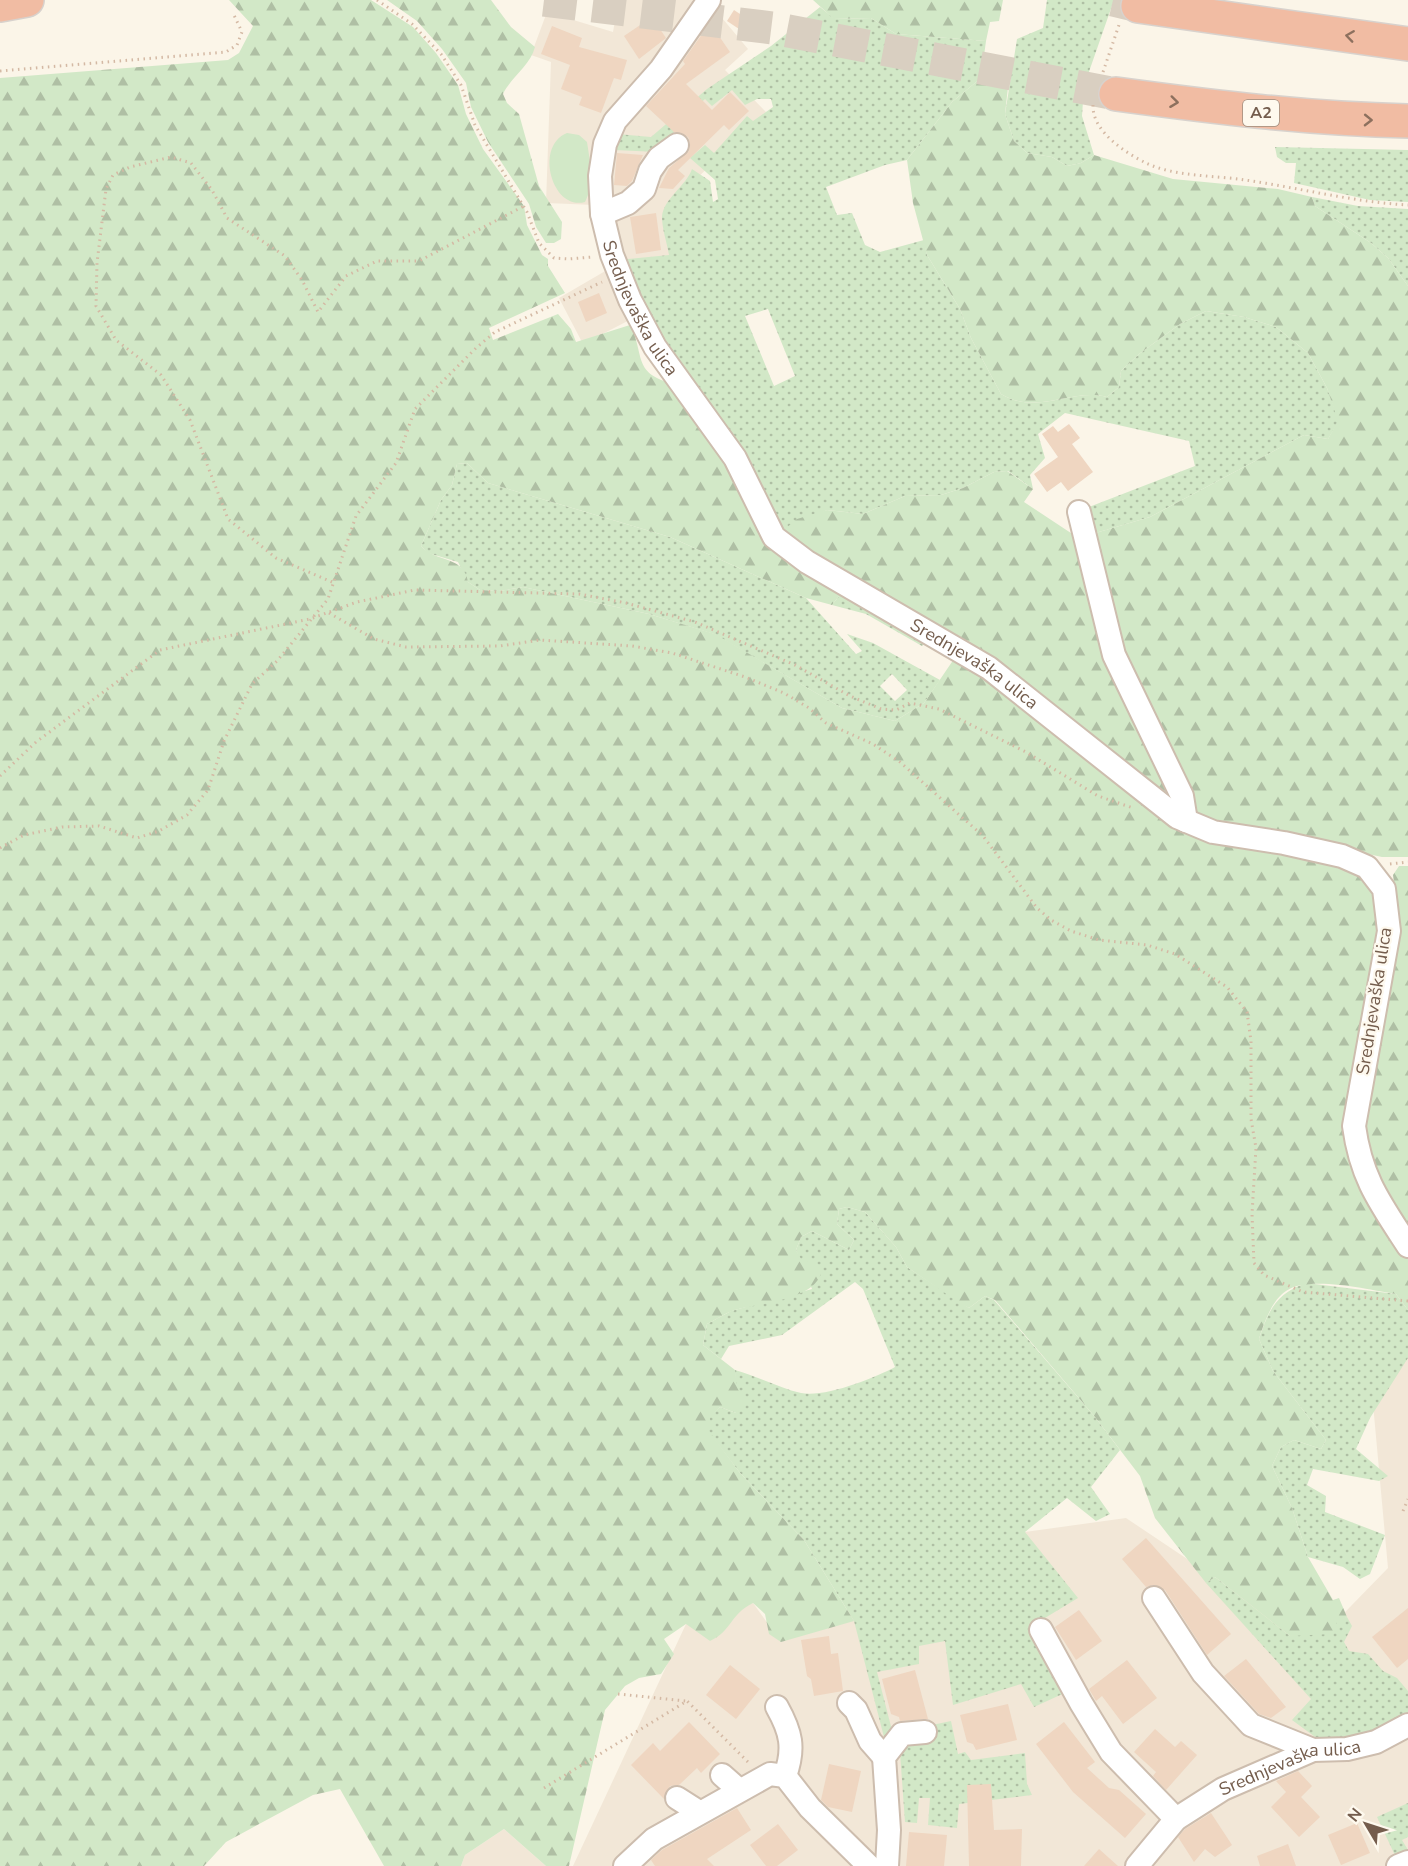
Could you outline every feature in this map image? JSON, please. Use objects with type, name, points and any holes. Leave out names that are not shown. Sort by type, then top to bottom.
[{"type":"highway","points":[[0,5],[27,0]]},
{"type":"highway","points":[[1129,13],[1408,44]]},
{"type":"highway","name":"A2","points":[[1104,91],[1253,112],[1345,120],[1408,121]]},
{"type":"street","name":"Srednjevaška ulica","points":[[709,0],[661,69],[615,121],[605,144],[600,176],[602,214],[616,264],[655,347],[735,458],[774,537],[807,562],[989,668],[1178,816],[1213,832],[1284,843],[1342,856],[1367,867],[1384,889],[1389,931],[1354,1126],[1358,1153],[1370,1187],[1408,1246]]},
{"type":"street","points":[[602,214],[628,203],[644,189],[650,171],[659,158],[677,145]]},
{"type":"street","points":[[1080,512],[1114,655],[1182,796],[1178,816]]},
{"type":"street","points":[[1155,1598],[1203,1673],[1251,1725],[1313,1750]]},
{"type":"street","points":[[1041,1630],[1111,1752],[1176,1819]]},
{"type":"street","points":[[849,1703],[856,1710],[870,1741],[884,1757],[889,1830],[887,1866]]},
{"type":"street","points":[[625,1866],[699,1812],[739,1790],[778,1775],[792,1757],[790,1737],[777,1707]]},
{"type":"street","name":"Srednjevaška ulica","points":[[1150,1861],[1176,1819],[1224,1789],[1313,1750],[1347,1749],[1376,1742],[1408,1725]]},
{"type":"street","points":[[884,1757],[902,1734],[925,1732]]},
{"type":"street","points":[[722,1775],[739,1790]]},
{"type":"street","points":[[778,1775],[810,1808],[854,1863]]},
{"type":"street","points":[[677,1798],[699,1812]]},
{"type":"street","points":[[1398,1866],[1408,1862]]},
{"type":"path","points":[[377,0],[412,24],[441,54],[461,85],[475,125],[524,207],[539,243],[554,258],[616,264]]},
{"type":"path","points":[[0,71],[226,52],[237,45],[242,32],[233,13]]},
{"type":"path","points":[[1129,13],[1104,91],[1093,107],[1098,126],[1123,149],[1147,164],[1188,174],[1244,180],[1365,203],[1408,206]]},
{"type":"path","points":[[332,582],[276,558],[228,519],[190,420],[161,375],[116,340],[96,306],[106,189],[114,175],[130,167],[171,157],[191,163],[212,190],[227,218],[285,256],[302,280],[318,312],[346,276],[376,261],[418,261],[524,207]]},
{"type":"path","points":[[0,848],[24,835],[62,827],[99,826],[137,838],[159,831],[187,815],[208,790],[224,741],[252,684],[277,661],[328,600],[332,582],[356,516],[396,463],[415,409],[495,332],[616,264]]},
{"type":"path","points":[[0,776],[36,742],[160,650],[310,619],[357,602],[415,590],[579,594],[626,603],[695,622],[795,666],[850,696],[881,709],[896,710],[910,704],[939,709],[1026,752],[1098,796],[1127,807],[1178,816]]},
{"type":"path","points":[[329,613],[374,639],[406,647],[437,649],[500,646],[540,640],[632,646],[672,653],[745,677],[784,693],[809,708],[826,723],[873,744],[900,762],[983,836],[1037,908],[1052,920],[1071,931],[1099,940],[1147,945],[1175,954],[1227,987],[1247,1012],[1251,1041],[1251,1119],[1256,1148],[1252,1214],[1254,1263],[1264,1275],[1303,1292],[1408,1301]]},
{"type":"path","points":[[1403,1511],[1408,1499]]},
{"type":"path","points":[[618,1694],[687,1701],[750,1765],[778,1775]]},
{"type":"path","points":[[544,1788],[687,1701]]},
{"type":"shaded area","points":[[619,0],[707,0],[748,49],[725,70],[766,112],[670,204],[676,256],[651,309],[583,344],[559,298],[607,270],[595,205],[546,203],[551,62],[531,55],[547,12],[613,32]]},
{"type":"shaded area","points":[[1408,1332],[1408,1866],[573,1866],[686,1624],[753,1603],[781,1642],[1025,1532],[1126,1518],[1314,1644],[1388,1568],[1372,1393]]},
{"type":"shaded area","points":[[504,1829],[546,1866],[461,1866],[465,1855]]},
{"type":"green space","points":[[229,0],[371,0],[413,27],[436,53],[458,85],[466,114],[483,149],[524,206],[527,225],[565,293],[489,328],[493,340],[558,314],[571,329],[576,342],[630,325],[645,368],[650,374],[671,383],[749,496],[843,591],[832,605],[806,598],[670,537],[488,483],[467,463],[457,464],[452,485],[441,500],[421,546],[427,551],[461,567],[468,582],[480,590],[499,591],[523,587],[649,614],[715,634],[842,708],[895,721],[924,703],[956,656],[1144,799],[1352,869],[1369,882],[1386,925],[1351,1133],[1408,1251],[1408,1310],[1396,1294],[1339,1285],[1296,1286],[1286,1291],[1277,1300],[1266,1319],[1259,1339],[1273,1371],[1326,1440],[1321,1449],[1294,1440],[1281,1447],[1272,1466],[1292,1508],[1308,1557],[1333,1600],[1339,1598],[1347,1617],[1337,1622],[1332,1634],[1290,1636],[1215,1577],[1206,1583],[1155,1518],[1140,1476],[1095,1417],[995,1300],[985,1296],[969,1308],[961,1304],[907,1267],[896,1247],[865,1212],[847,1207],[839,1209],[837,1224],[854,1240],[849,1250],[812,1231],[801,1237],[796,1250],[801,1259],[822,1266],[819,1278],[812,1287],[787,1298],[723,1315],[707,1324],[703,1345],[735,1370],[737,1387],[745,1400],[736,1413],[720,1407],[710,1417],[709,1431],[740,1473],[804,1540],[854,1621],[781,1642],[769,1634],[765,1614],[753,1603],[745,1607],[723,1632],[710,1641],[686,1624],[664,1639],[674,1654],[661,1674],[639,1678],[625,1686],[605,1710],[569,1866],[546,1866],[504,1829],[465,1855],[461,1866],[384,1866],[340,1789],[313,1795],[226,1842],[204,1866],[0,1866],[0,78],[228,60],[239,53],[253,26]]},
{"type":"green space","points":[[387,0],[491,0],[511,27],[535,47],[529,60],[503,94],[507,103],[519,114],[539,186],[562,222],[561,239],[554,243],[546,243],[536,227],[529,204],[488,142],[471,107],[466,83],[442,49],[417,21]]},
{"type":"green space","points":[[813,0],[1003,0],[999,21],[990,22],[986,41],[896,34],[871,18],[834,19]]},
{"type":"green space","points":[[1047,0],[1114,0],[1084,86],[1082,116],[1094,155],[1081,163],[1067,166],[1052,157],[1027,153],[1014,141],[1005,114],[1017,39],[1043,28]]},
{"type":"green space","points":[[820,7],[835,19],[871,18],[896,34],[986,41],[981,78],[952,102],[907,160],[885,165],[826,187],[837,215],[852,213],[865,245],[880,252],[924,240],[927,255],[960,309],[971,338],[1001,394],[1029,403],[1085,395],[1107,397],[1119,387],[1121,371],[1139,354],[1180,324],[1206,311],[1244,317],[1276,327],[1308,353],[1327,388],[1339,421],[1328,439],[1304,435],[1150,517],[1092,534],[1089,507],[1195,466],[1189,441],[1065,413],[1038,434],[1045,458],[1030,475],[1033,489],[1008,471],[994,472],[963,488],[941,495],[905,496],[863,514],[827,510],[779,534],[673,366],[618,260],[669,255],[663,226],[663,210],[692,169],[710,181],[713,202],[718,199],[715,180],[690,158],[705,145],[714,153],[747,116],[753,121],[773,107],[771,99],[757,99],[745,105],[732,90],[712,106],[705,99],[673,129],[674,132],[658,152],[614,150],[617,134],[651,137],[707,89],[771,46]],"holes":[[[768,309],[795,376],[774,386],[745,316]]]},
{"type":"green space","points":[[981,78],[1009,78],[1005,114],[1014,141],[1027,153],[1052,157],[1067,166],[1081,163],[1094,155],[1173,179],[1278,189],[1312,197],[1315,206],[1371,243],[1388,258],[1408,286],[1408,857],[1382,857],[1203,823],[1193,809],[1129,676],[1092,534],[1150,517],[1304,435],[1328,439],[1338,421],[1327,388],[1308,353],[1276,327],[1244,317],[1206,311],[1180,324],[1139,354],[1121,371],[1119,387],[1107,397],[1085,395],[1029,403],[1001,394],[971,338],[960,309],[927,255],[913,203],[907,160],[952,102]]},
{"type":"green space","points":[[567,133],[579,135],[587,142],[591,180],[585,202],[573,202],[564,197],[556,188],[551,176],[549,163],[551,151],[557,140]]},
{"type":"green space","points":[[1275,147],[1408,150],[1408,202],[1370,200],[1294,183],[1296,163],[1286,163],[1277,157]]},
{"type":"green space","points":[[1312,197],[1358,206],[1408,209],[1408,286],[1388,258],[1371,243],[1315,206]]},
{"type":"green space","points":[[467,463],[488,483],[670,537],[806,598],[856,654],[862,651],[847,634],[873,643],[940,680],[924,703],[895,721],[842,708],[714,634],[649,614],[523,587],[499,591],[480,590],[468,582],[458,562],[428,553],[421,546],[441,500],[452,485],[457,464]],"holes":[[[892,674],[907,690],[895,701],[880,686]]]},
{"type":"green space","points":[[1007,471],[1033,489],[1024,502],[1083,541],[1175,808],[779,534],[797,519],[827,510],[863,514],[905,496],[941,495],[963,488],[994,472]]},
{"type":"green space","points":[[843,591],[927,641],[922,646],[866,614],[832,605]]},
{"type":"green space","points":[[1399,866],[1408,866],[1408,1239],[1373,1179],[1362,1118],[1398,912],[1393,875]]},
{"type":"green space","points":[[847,1207],[865,1212],[896,1247],[907,1267],[969,1308],[985,1296],[994,1300],[1095,1417],[1120,1450],[1091,1487],[1110,1514],[1096,1521],[1067,1498],[1025,1532],[1078,1598],[1030,1627],[1069,1691],[1034,1707],[1021,1684],[953,1705],[945,1641],[919,1646],[919,1664],[877,1672],[895,1742],[885,1741],[854,1621],[804,1540],[740,1473],[708,1431],[709,1417],[720,1407],[736,1413],[735,1370],[793,1391],[811,1394],[849,1386],[895,1367],[863,1289],[855,1282],[782,1335],[729,1346],[721,1359],[703,1345],[707,1324],[731,1311],[812,1289],[796,1250],[801,1237],[812,1231],[849,1250],[854,1240],[837,1224],[839,1209]]},
{"type":"green space","points":[[1306,1283],[1396,1294],[1408,1310],[1408,1358],[1370,1418],[1356,1449],[1388,1476],[1379,1481],[1313,1469],[1307,1485],[1326,1496],[1325,1512],[1385,1535],[1370,1574],[1360,1579],[1343,1567],[1308,1557],[1292,1508],[1272,1466],[1281,1447],[1294,1440],[1321,1449],[1326,1440],[1273,1371],[1259,1339],[1266,1319],[1275,1304],[1287,1292]]},
{"type":"green space","points":[[1215,1577],[1290,1636],[1347,1617],[1352,1626],[1344,1642],[1349,1651],[1368,1654],[1383,1671],[1397,1678],[1408,1691],[1408,1720],[1387,1732],[1322,1742],[1292,1720],[1311,1699],[1206,1583]]},
{"type":"green space","points":[[951,1721],[958,1754],[965,1752],[971,1760],[1025,1753],[1027,1784],[1032,1795],[959,1804],[957,1828],[928,1825],[930,1798],[919,1798],[917,1823],[905,1822],[900,1753],[904,1746],[935,1739],[932,1725]]},
{"type":"green space","points":[[1408,1803],[1408,1837],[1402,1840],[1408,1850],[1408,1864],[1400,1866],[1377,1817]]},
{"type":"building","points":[[734,10],[746,18],[739,29],[727,21]]},
{"type":"building","points":[[652,17],[666,38],[639,59],[624,36]]},
{"type":"building","points":[[710,23],[730,52],[686,84],[712,110],[730,92],[749,111],[729,130],[724,125],[678,170],[685,176],[673,189],[659,188],[669,168],[689,151],[690,143],[688,137],[674,132],[646,106],[685,64],[683,61]]},
{"type":"building","points":[[552,26],[582,38],[579,47],[627,60],[621,80],[614,78],[601,113],[579,105],[582,97],[561,89],[570,65],[541,54]]},
{"type":"building","points":[[617,153],[643,155],[632,181],[627,186],[614,185]]},
{"type":"building","points":[[656,213],[661,250],[636,254],[630,217]]},
{"type":"building","points":[[599,293],[607,313],[586,322],[578,302]]},
{"type":"building","points":[[1069,424],[1080,438],[1072,444],[1093,472],[1068,491],[1061,482],[1047,492],[1034,474],[1058,457],[1042,434],[1053,426],[1058,432]]},
{"type":"building","points":[[1146,1538],[1231,1634],[1207,1655],[1165,1590],[1154,1585],[1146,1587],[1122,1559]]},
{"type":"building","points":[[1408,1608],[1408,1659],[1397,1668],[1372,1637]]},
{"type":"building","points":[[1079,1610],[1102,1641],[1076,1660],[1055,1627]]},
{"type":"building","points":[[829,1636],[831,1654],[838,1653],[843,1691],[814,1696],[811,1679],[807,1676],[801,1640]]},
{"type":"building","points":[[1246,1659],[1286,1707],[1271,1718],[1259,1714],[1224,1676]]},
{"type":"building","points":[[1127,1660],[1157,1698],[1123,1724],[1102,1696],[1096,1701],[1089,1689]]},
{"type":"building","points":[[730,1665],[760,1689],[736,1719],[706,1695]]},
{"type":"building","points":[[915,1670],[928,1719],[900,1721],[899,1717],[891,1714],[882,1679]]},
{"type":"building","points":[[1008,1704],[1017,1740],[976,1750],[973,1744],[967,1742],[960,1715]]},
{"type":"building","points":[[689,1722],[720,1754],[701,1773],[697,1768],[679,1785],[670,1786],[664,1799],[631,1765],[653,1743],[660,1751]]},
{"type":"building","points":[[1064,1722],[1095,1762],[1087,1768],[1109,1788],[1119,1790],[1146,1814],[1125,1838],[1073,1792],[1036,1744]]},
{"type":"building","points":[[1155,1729],[1175,1747],[1181,1741],[1197,1755],[1166,1790],[1153,1776],[1156,1772],[1134,1752]]},
{"type":"building","points":[[829,1764],[861,1771],[852,1812],[828,1807],[821,1800]]},
{"type":"building","points":[[1298,1771],[1312,1786],[1301,1797],[1320,1817],[1299,1837],[1271,1807],[1286,1792],[1276,1781]]},
{"type":"building","points":[[991,1784],[994,1830],[1022,1829],[1021,1866],[969,1866],[967,1785]]},
{"type":"building","points":[[737,1808],[751,1830],[707,1859],[714,1866],[655,1866],[651,1860],[662,1850]]},
{"type":"building","points":[[1211,1813],[1232,1845],[1215,1857],[1205,1849],[1194,1862],[1178,1837],[1185,1829]]},
{"type":"building","points":[[1357,1823],[1370,1853],[1341,1865],[1328,1835]]},
{"type":"building","points":[[778,1824],[798,1850],[777,1866],[766,1866],[750,1845]]},
{"type":"building","points":[[909,1832],[947,1835],[944,1866],[906,1866]]},
{"type":"building","points":[[1288,1844],[1296,1866],[1260,1866],[1257,1856]]},
{"type":"building","points":[[1099,1849],[1118,1866],[1084,1866]]},
{"type":"tunnel","points":[[544,0],[773,28],[1116,94]]},
{"type":"tunnel","points":[[1113,0],[1138,6]]}]
